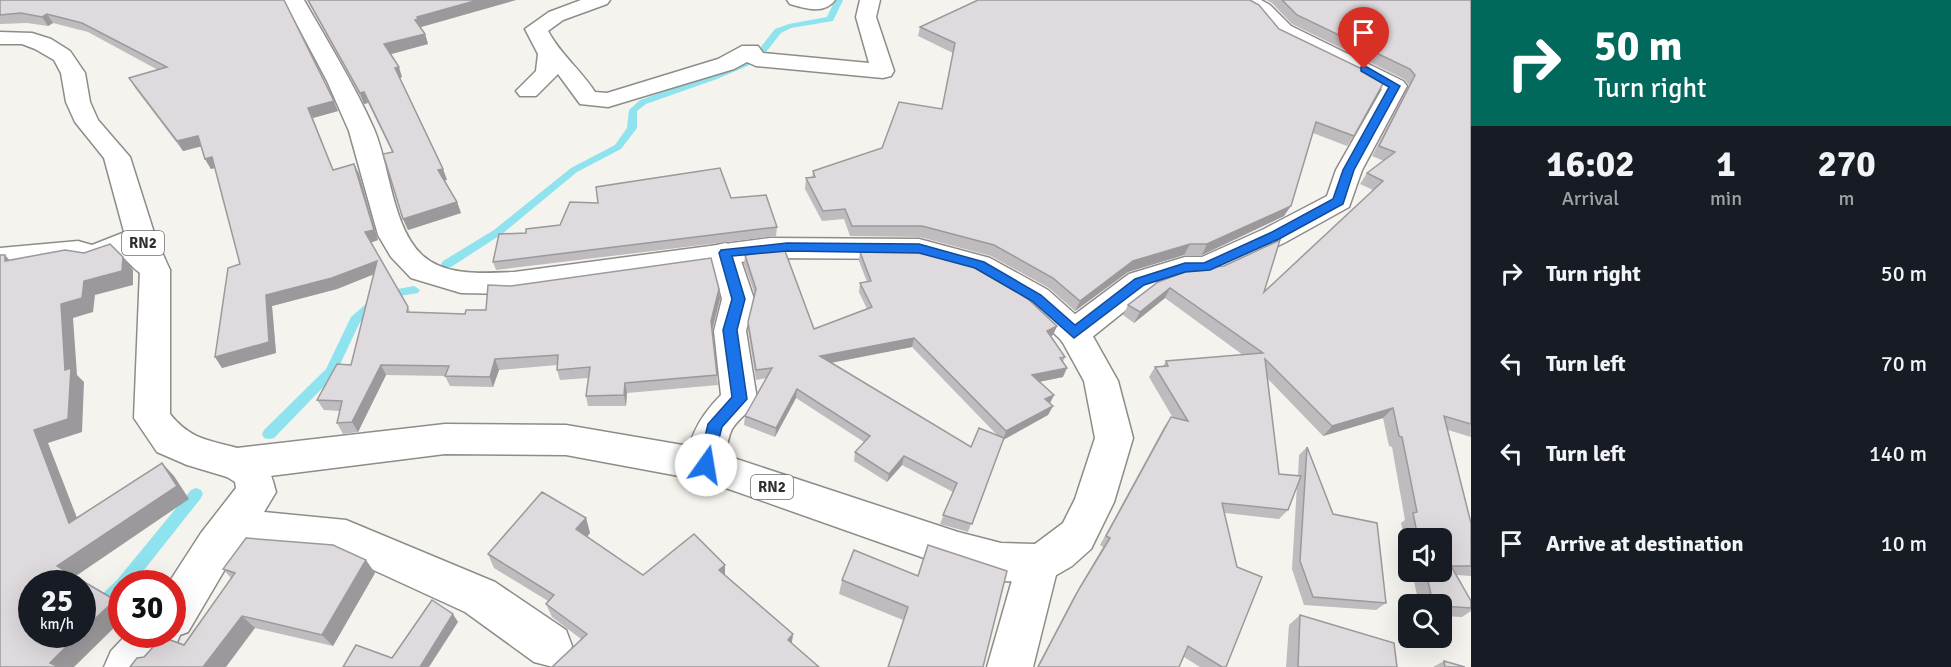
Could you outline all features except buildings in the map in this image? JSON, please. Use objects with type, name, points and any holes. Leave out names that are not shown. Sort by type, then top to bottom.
[{"type":"main road","points":[[294,0],[363,131],[394,238],[413,263],[435,275],[477,284],[514,283],[725,253],[787,247],[919,249],[980,265],[1037,298],[1074,333],[1101,381],[1114,438],[1094,502],[1077,536],[1057,553],[1038,563],[1010,667]]},
{"type":"main road","points":[[600,0],[556,16],[536,29],[549,54],[572,74],[588,99],[608,100],[645,91],[726,64],[750,51],[756,58],[883,70],[866,17],[870,0]]},
{"type":"main road","points":[[797,0],[813,4],[825,0]]},
{"type":"main road","points":[[1074,333],[1140,282],[1185,267],[1206,267],[1274,236],[1339,201],[1348,170],[1395,86],[1283,31],[1263,9],[1246,0]]},
{"type":"main road","name":"RN2","points":[[0,38],[24,38],[43,44],[62,56],[73,73],[78,102],[87,122],[117,157],[141,239],[155,270],[152,418],[170,441],[200,454],[237,464],[456,439],[566,440],[706,465],[958,552],[1001,561],[1038,563]]},
{"type":"main road","points":[[528,91],[548,73],[549,54]]},
{"type":"main road","points":[[0,258],[78,251],[94,255],[125,242],[155,270]]},
{"type":"main road","points":[[706,465],[715,424],[739,399],[730,330],[738,299],[725,253]]},
{"type":"main road","points":[[186,594],[216,546],[256,492],[252,473],[237,464]]},
{"type":"main road","points":[[216,546],[249,529],[346,538],[480,597],[550,646]]},
{"type":"main road","points":[[127,667],[145,648]]},
{"type":"waterway","points":[[447,264],[498,232],[574,170],[618,147],[632,128],[633,110],[643,102],[714,77],[756,59],[778,31],[789,26],[830,19],[839,0]]},
{"type":"waterway","points":[[269,434],[331,372],[355,320],[371,306],[391,294],[414,290]]},
{"type":"waterway","points":[[134,570],[196,494]]},
{"type":"waterway","points":[[96,612],[108,599]]},
{"type":"route","points":[[706,465],[715,424],[739,399],[730,330],[738,299],[725,253],[787,247],[919,249],[980,265],[1037,298],[1074,333],[1140,282],[1185,267],[1206,267],[1274,236],[1339,201],[1348,170],[1395,86],[1364,69]]}]
